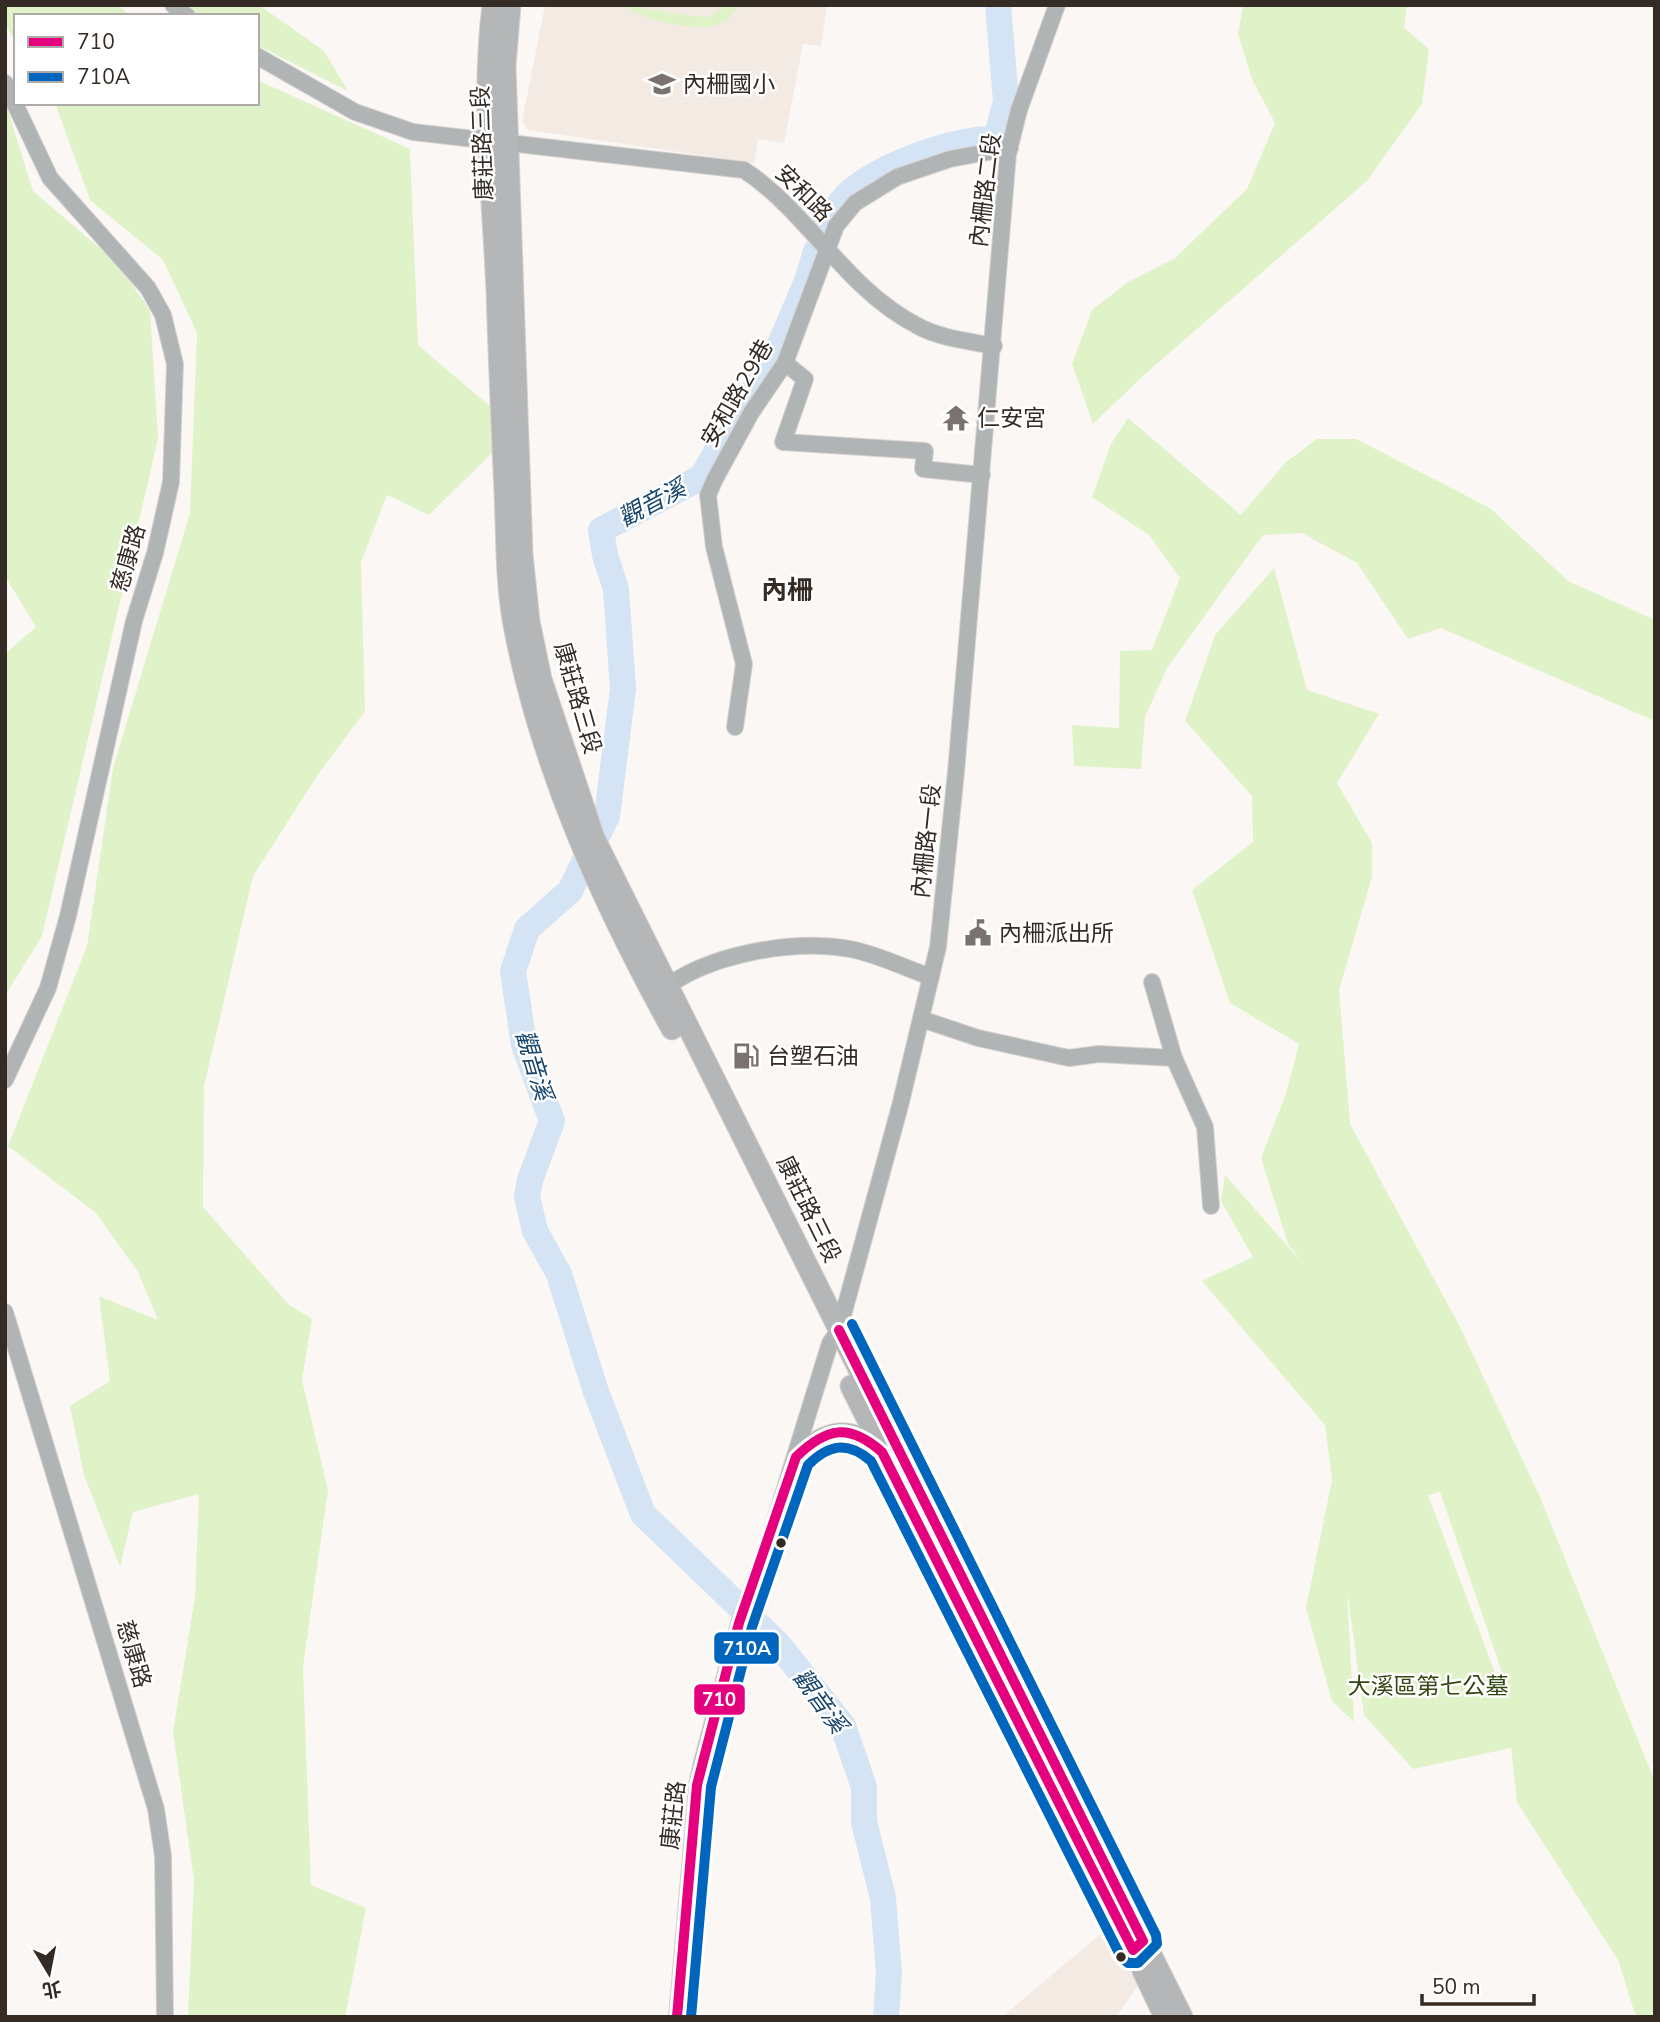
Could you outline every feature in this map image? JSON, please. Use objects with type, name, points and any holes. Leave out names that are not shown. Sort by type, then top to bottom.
[{"type":"main road","name":"康莊路三段","points":[[493,5],[490,65],[499,142],[522,554],[529,621],[541,679],[581,825],[603,875],[834,1336]]},
{"type":"main road","name":"康莊路三段","points":[[499,142],[510,5]]},
{"type":"main road","points":[[834,1336],[882,1452],[1138,1946],[1182,2017]]},
{"type":"main road","points":[[834,1336],[1027,1703],[1138,1946],[1165,2017]]},
{"type":"street","name":"內柵路二段","points":[[994,346],[1010,148],[1019,110],[1057,5]]},
{"type":"street","name":"安和路","points":[[259,58],[355,112],[413,132],[744,170],[765,184],[827,249],[891,310],[918,327],[994,346]]},
{"type":"street","name":"慈康路","points":[[5,83],[14,102]]},
{"type":"street","name":"慈康路","points":[[5,1080],[48,988],[68,916],[134,621],[155,553],[171,482],[174,375],[163,315],[148,288],[50,178],[15,105]]},
{"type":"street","name":"安和路29巷","points":[[736,727],[744,664],[713,547],[708,495],[727,455],[785,363],[836,226],[855,203],[897,177],[950,159],[1010,148]]},
{"type":"street","name":"內柵路一段","points":[[834,1336],[921,1019],[938,947],[994,346]]},
{"type":"street","points":[[785,363],[805,379],[783,442],[925,451],[923,469],[982,475]]},
{"type":"street","points":[[660,992],[710,963],[777,947],[850,949],[931,977]]},
{"type":"street","points":[[1152,982],[1174,1058],[1205,1127],[1211,1206]]},
{"type":"street","points":[[921,1019],[978,1038],[1069,1058],[1099,1054],[1174,1058]]},
{"type":"street","name":"慈康路","points":[[5,1312],[156,1809],[163,1856],[165,2017]]},
{"type":"street","points":[[796,1457],[834,1336]]},
{"type":"street","points":[[796,1457],[808,1444],[826,1433],[847,1431],[867,1437],[882,1452]]},
{"type":"street","name":"康莊路","points":[[677,2017],[697,1785],[739,1623],[796,1457]]},
{"type":"shaded area","name":"內柵國小","points":[[545,5],[827,5],[821,46],[803,44],[784,143],[758,139],[754,163],[528,130],[522,122]]},
{"type":"shaded area","points":[[1111,1925],[1139,1984],[1116,2017],[1002,2017]]},
{"type":"green space","points":[[5,5],[117,5],[128,14],[14,14],[14,39],[5,25]]},
{"type":"green space","points":[[184,5],[259,5],[324,51],[348,91],[259,46],[259,14],[198,14]]},
{"type":"green space","points":[[624,5],[707,18],[726,5],[739,5],[725,21],[714,26],[693,27],[653,20]]},
{"type":"green space","points":[[1243,5],[1407,5],[1404,28],[1429,49],[1422,104],[1367,181],[1144,375],[1093,424],[1072,364],[1092,310],[1128,282],[1175,258],[1247,189],[1275,123],[1252,79],[1238,34]]},
{"type":"green space","points":[[259,81],[410,149],[418,345],[491,407],[497,448],[429,515],[387,495],[361,562],[365,711],[317,776],[253,876],[204,1086],[203,1207],[289,1305],[312,1319],[302,1380],[328,1490],[303,1667],[311,1885],[366,1908],[345,2017],[188,2017],[194,1880],[173,1732],[195,1597],[199,1494],[133,1512],[120,1567],[84,1475],[70,1406],[110,1381],[99,1296],[158,1320],[138,1272],[95,1212],[8,1146],[87,946],[113,768],[190,513],[197,333],[163,260],[90,200],[56,105],[259,105]]},
{"type":"green space","points":[[5,101],[33,191],[116,262],[150,310],[158,439],[42,936],[5,996],[5,654],[36,627],[5,576]]},
{"type":"green space","points":[[1128,418],[1241,515],[1286,462],[1317,439],[1356,439],[1490,508],[1568,581],[1655,620],[1655,721],[1441,628],[1408,639],[1357,563],[1302,533],[1263,535],[1167,668],[1145,717],[1141,769],[1074,766],[1072,725],[1119,728],[1120,651],[1152,650],[1180,578],[1149,535],[1092,497],[1111,444]]},
{"type":"green space","name":"大溪區第七公墓","points":[[1274,568],[1307,690],[1379,714],[1337,783],[1372,843],[1372,877],[1339,990],[1350,1124],[1458,1323],[1540,1497],[1655,1782],[1655,2017],[1636,2017],[1618,1960],[1517,1802],[1511,1748],[1413,1769],[1364,1715],[1347,1590],[1354,1722],[1332,1701],[1306,1608],[1332,1480],[1325,1425],[1202,1281],[1253,1257],[1221,1201],[1225,1175],[1304,1265],[1288,1244],[1261,1158],[1286,1094],[1299,1044],[1230,1003],[1192,890],[1253,842],[1252,796],[1185,721],[1215,635]],"holes":[[[1440,1492],[1503,1675],[1505,1699],[1428,1495]]]},
{"type":"waterway","name":"觀音溪","points":[[823,227],[846,196],[876,174],[938,149],[959,143],[996,139],[1006,101],[998,5]]},
{"type":"waterway","name":"觀音溪","points":[[816,251],[807,281],[772,363],[735,418],[702,477],[601,530],[605,555],[616,589],[623,689],[607,816],[570,891],[527,929],[513,971],[524,1045],[552,1121],[530,1180],[527,1196],[535,1231],[559,1274],[596,1392],[643,1514],[779,1645],[843,1726],[864,1787],[864,1822],[883,1898],[889,1973],[886,2017]]},
{"type":"transit line","name":"710A","points":[[691,2017],[711,1787],[752,1627],[808,1465],[831,1449],[854,1450],[871,1461],[1121,1957],[1128,1963],[1138,1963],[1157,1944],[1156,1935],[852,1324]]},
{"type":"transit line","name":"710","points":[[677,2017],[697,1785],[739,1623],[796,1457],[818,1439],[838,1432],[859,1436],[882,1452],[1133,1950],[1143,1941],[839,1330]]},
{"type":"place","name":"內柵國小","points":[[662,84]]},
{"type":"place","name":"仁安宮","points":[[956,418]]},
{"type":"place","name":"內柵派出所","points":[[978,933]]},
{"type":"place","name":"台塑石油","points":[[746,1056]]},
{"type":"district","name":"內柵","points":[[787,590]]}]
